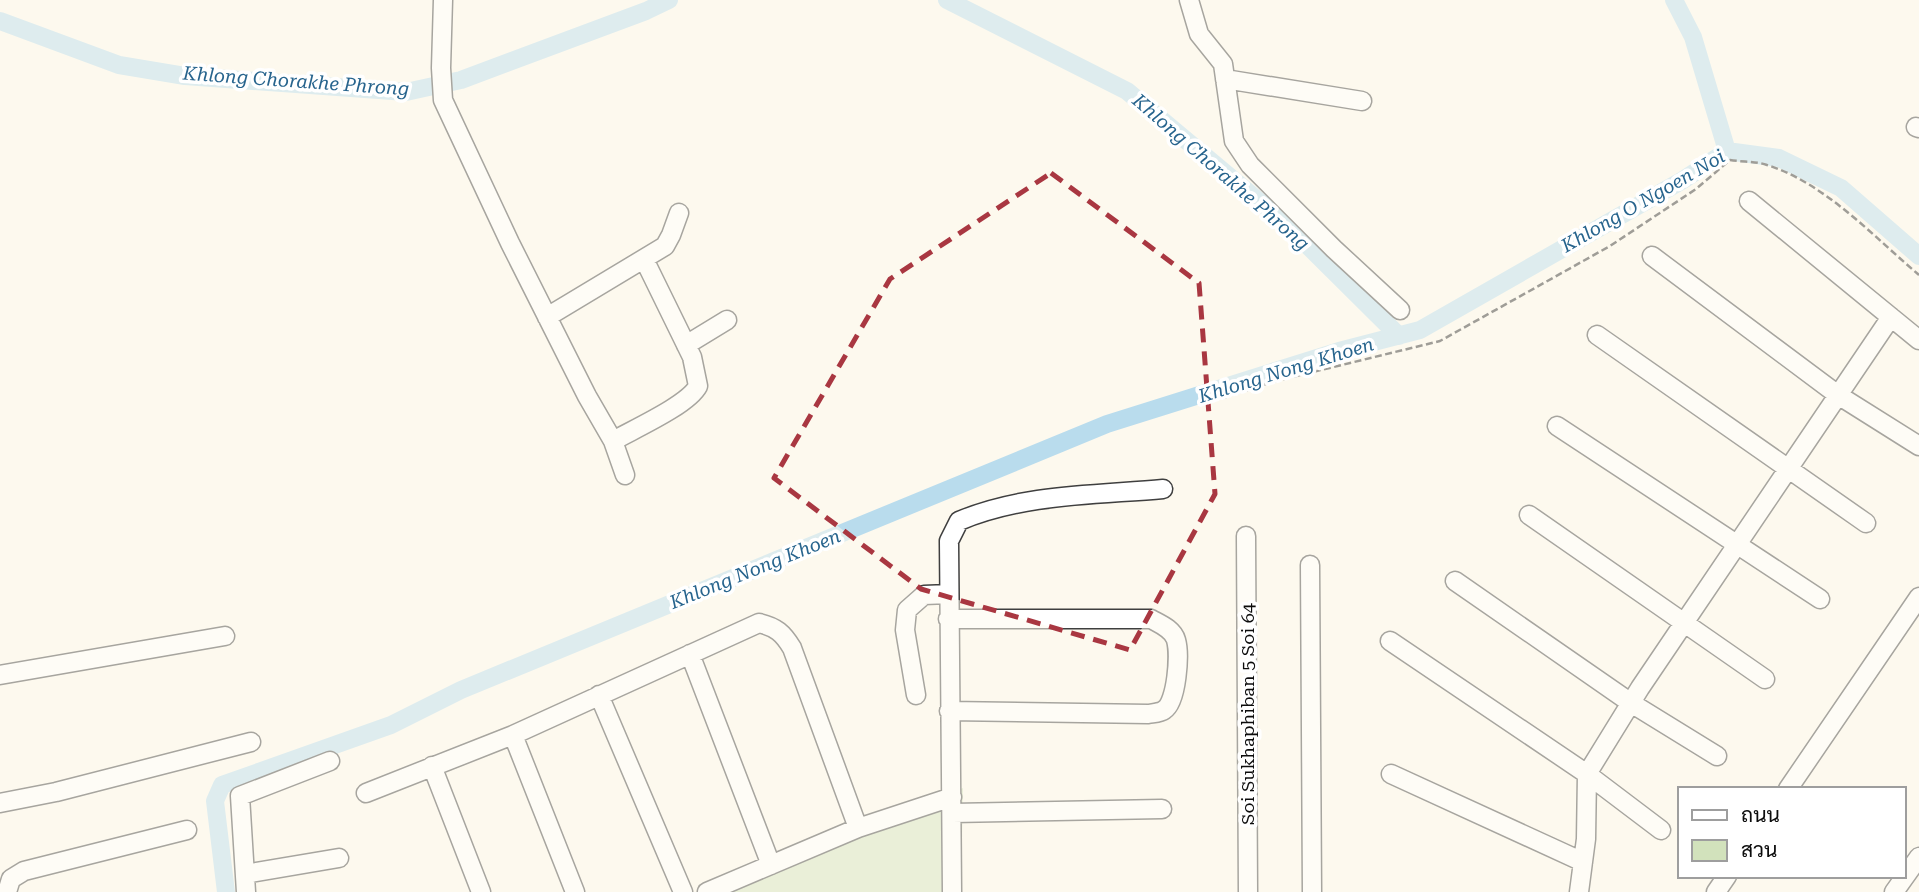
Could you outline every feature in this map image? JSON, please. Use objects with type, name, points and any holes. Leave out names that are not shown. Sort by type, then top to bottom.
[{"type":"street","points":[[443,0],[443,100],[547,317],[613,441],[625,475]]},
{"type":"street","points":[[1189,0],[1199,34],[1223,64],[1234,141],[1250,165],[1400,310]]},
{"type":"street","points":[[1225,79],[1362,102]]},
{"type":"street","points":[[1749,201],[1919,340]]},
{"type":"street","points":[[547,317],[664,246],[679,213]]},
{"type":"street","points":[[1652,256],[1838,395],[1919,446]]},
{"type":"street","points":[[613,441],[683,402],[695,393],[698,386],[698,375],[686,345],[644,259]]},
{"type":"street","points":[[1579,892],[1587,774],[1630,703],[1891,317]]},
{"type":"street","points":[[686,345],[727,320]]},
{"type":"street","points":[[1597,335],[1866,523]]},
{"type":"street","points":[[1557,426],[1820,599]]},
{"type":"street","points":[[952,892],[949,541],[959,521],[999,506],[1163,489]]},
{"type":"street","points":[[1529,515],[1765,679]]},
{"type":"street","name":"Soi Sukhaphiban 5 Soi 64","points":[[1246,536],[1248,892]]},
{"type":"street","points":[[1310,565],[1312,892]]},
{"type":"street","points":[[1455,581],[1630,703],[1717,757]]},
{"type":"street","points":[[916,695],[905,630],[907,610],[923,595],[949,594]]},
{"type":"street","points":[[1789,787],[1919,597]]},
{"type":"street","points":[[948,619],[1151,619],[1165,626],[1176,639],[1177,660],[1172,703],[1164,711],[1148,714],[949,711]]},
{"type":"street","points":[[366,793],[513,735],[759,623],[775,627],[785,635],[792,648],[858,828]]},
{"type":"street","points":[[0,676],[225,636]]},
{"type":"street","points":[[1390,641],[1587,774],[1661,830]]},
{"type":"street","points":[[690,654],[771,865]]},
{"type":"street","points":[[599,695],[684,892]]},
{"type":"street","points":[[513,735],[575,892]]},
{"type":"street","points":[[0,803],[56,792],[251,742]]},
{"type":"street","points":[[330,761],[240,796],[245,883],[339,858]]},
{"type":"street","points":[[432,766],[481,892]]},
{"type":"street","points":[[1391,774],[1583,862]]},
{"type":"street","points":[[707,892],[858,828],[953,805],[1162,809]]},
{"type":"street","points":[[7,892],[11,879],[24,871],[187,830]]},
{"type":"street","points":[[1905,877],[1919,857]]},
{"type":"path","points":[[1223,398],[1272,382],[1440,341],[1610,246],[1696,189],[1730,160],[1765,164],[1796,176],[1825,195],[1919,275]]},
{"type":"highlighted area","points":[[1051,173],[1199,283],[1215,494],[1130,650],[921,589],[774,478],[890,279]]},
{"type":"green space","points":[[963,788],[961,892],[721,892]]},
{"type":"waterway","name":"Khlong Chorakhe Phrong","points":[[0,21],[119,65],[185,76],[406,92],[461,80],[669,0]]},
{"type":"waterway","name":"Khlong Chorakhe Phrong","points":[[947,0],[1127,91],[1285,223],[1399,336]]},
{"type":"waterway","name":"Khlong O Ngoen Noi","points":[[1674,0],[1693,37],[1727,151]]},
{"type":"waterway","name":"Khlong Nong Khoen","points":[[226,892],[215,801],[222,785],[391,725],[461,690],[1107,424],[1339,351],[1420,330],[1683,180],[1727,151],[1779,158],[1841,188],[1919,256]]}]
